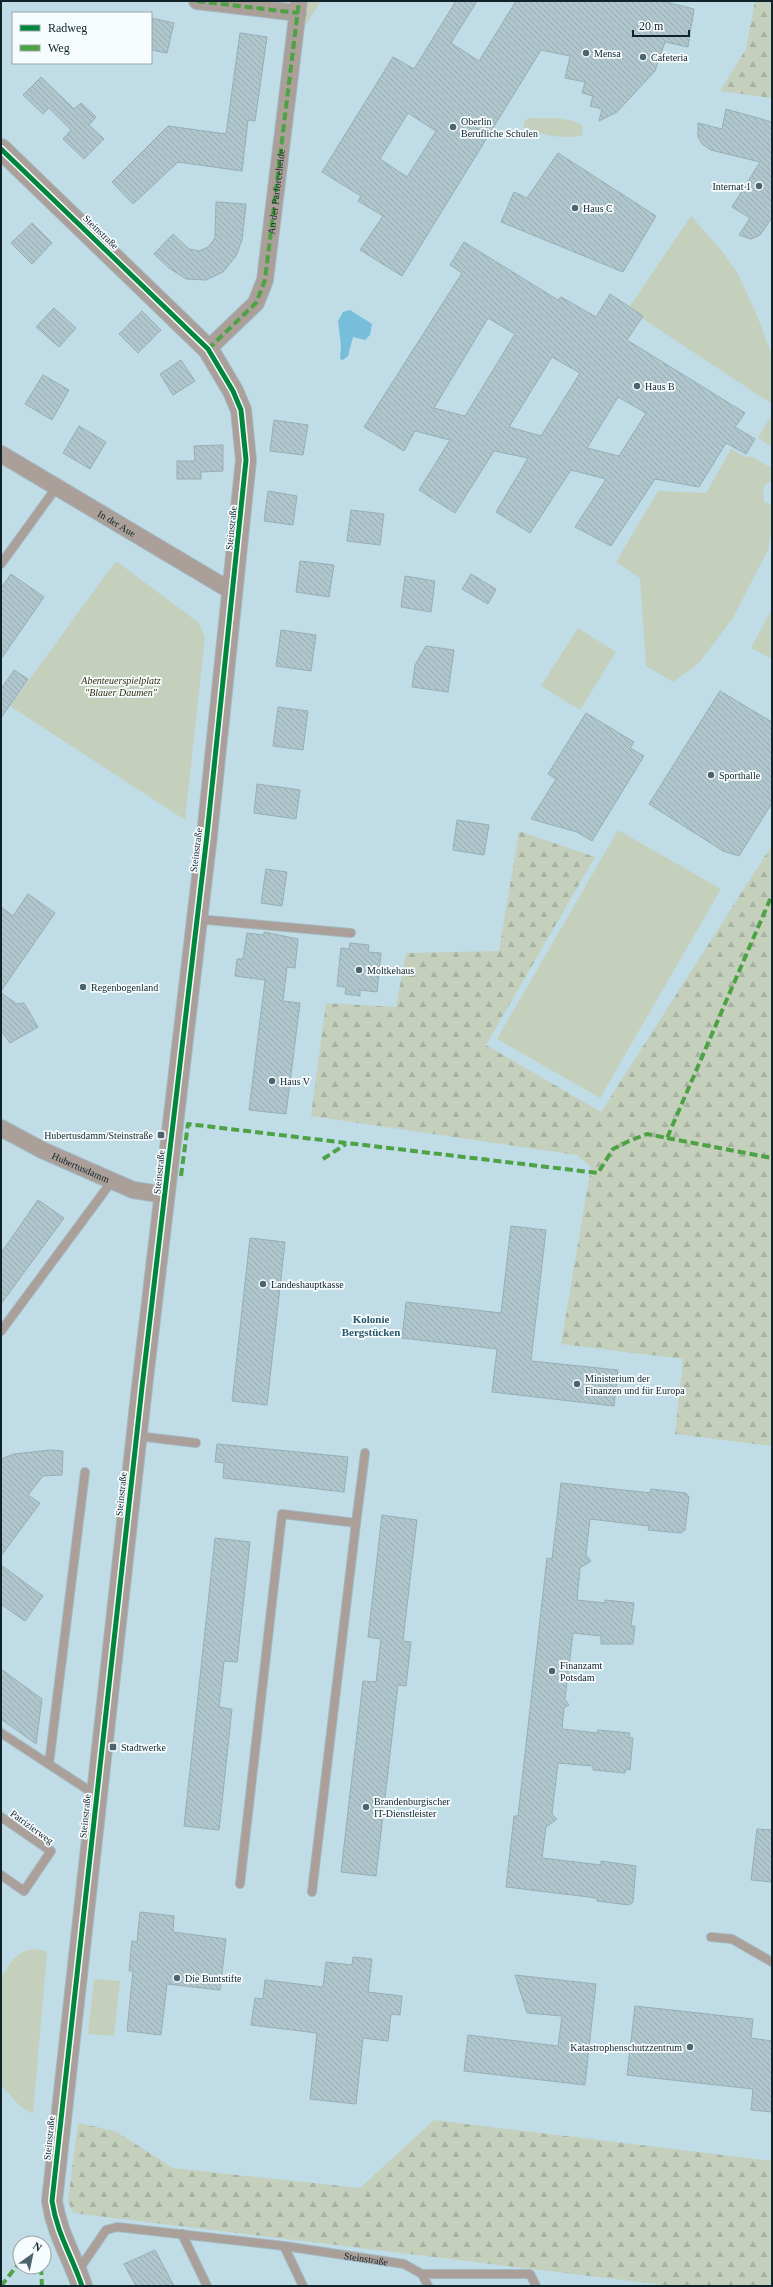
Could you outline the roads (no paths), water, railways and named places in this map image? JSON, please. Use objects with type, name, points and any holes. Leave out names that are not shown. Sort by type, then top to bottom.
[{"type":"street","name":"An der Parforceheide","points":[[197,1],[298,7],[265,280],[256,303],[208,349]]},
{"type":"street","name":"Steinstraße","points":[[1,150],[208,349],[233,391],[241,410],[245,437],[245,486],[166,1195],[136,1436],[52,2201],[64,2247],[80,2279]]},
{"type":"street","name":"In der Aue","points":[[1,454],[233,592]]},
{"type":"street","name":"Hubertusdamm","points":[[1,1128],[42,1150],[133,1190],[166,1195]]},
{"type":"lane","points":[[1,564],[56,488]]},
{"type":"lane","points":[[197,919],[351,933]]},
{"type":"lane","points":[[1,1331],[112,1181]]},
{"type":"lane","points":[[136,1436],[196,1443]]},
{"type":"lane","points":[[312,1892],[365,1453]]},
{"type":"lane","points":[[49,1764],[85,1472]]},
{"type":"lane","points":[[240,1884],[282,1514],[356,1523]]},
{"type":"lane","points":[[1,1733],[97,1795]]},
{"type":"lane","name":"Patrizierweg","points":[[1,1817],[51,1851],[24,1890],[1,1875]]},
{"type":"lane","points":[[711,1937],[732,1939],[772,1962]]},
{"type":"lane","name":"Steinstraße","points":[[80,2279],[97,2241],[106,2230],[117,2227],[284,2246],[404,2264],[422,2274],[530,2274],[536,2286]]},
{"type":"lane","points":[[182,2234],[207,2286]]},
{"type":"lane","points":[[284,2246],[303,2286]]},
{"type":"lane","points":[[422,2274],[428,2286]]},
{"type":"water","points":[[350,310],[372,324],[370,335],[365,340],[353,337],[348,356],[343,360],[340,359],[341,346],[338,321],[343,312]]},
{"type":"place","name":"Mensa","points":[[586,53]]},
{"type":"place","name":"Cafeteria","points":[[643,57]]},
{"type":"place","name":"Oberlin Berufliche Schulen","points":[[453,127]]},
{"type":"place","name":"Internat 1","points":[[759,186]]},
{"type":"place","name":"Haus C","points":[[575,208]]},
{"type":"place","name":"Haus B","points":[[637,386]]},
{"type":"place","name":"Sporthalle","points":[[711,775]]},
{"type":"place","name":"Moltkehaus","points":[[359,970]]},
{"type":"place","name":"Regenbogenland","points":[[83,987]]},
{"type":"place","name":"Haus V","points":[[272,1081]]},
{"type":"place","name":"Hubertusdamm/Steinstraße","points":[[161,1135]]},
{"type":"place","name":"Landeshauptkasse","points":[[263,1284]]},
{"type":"place","name":"Ministerium der Finanzen und für Europa","points":[[577,1384]]},
{"type":"place","name":"Finanzamt Potsdam","points":[[552,1671]]},
{"type":"place","name":"Stadtwerke","points":[[113,1747]]},
{"type":"place","name":"Brandenburgischer IT-Dienstleister","points":[[366,1807]]},
{"type":"place","name":"Die Buntstifte","points":[[177,1978]]},
{"type":"place","name":"Katastrophenschutzzentrum","points":[[690,2047]]},
{"type":"district","name":"Kolonie Bergstücken","points":[[371,1325]]},
{"type":"park label","name":"Abenteuerspielplatz \"Blauer Daumen\"","points":[[121,686]]}]
